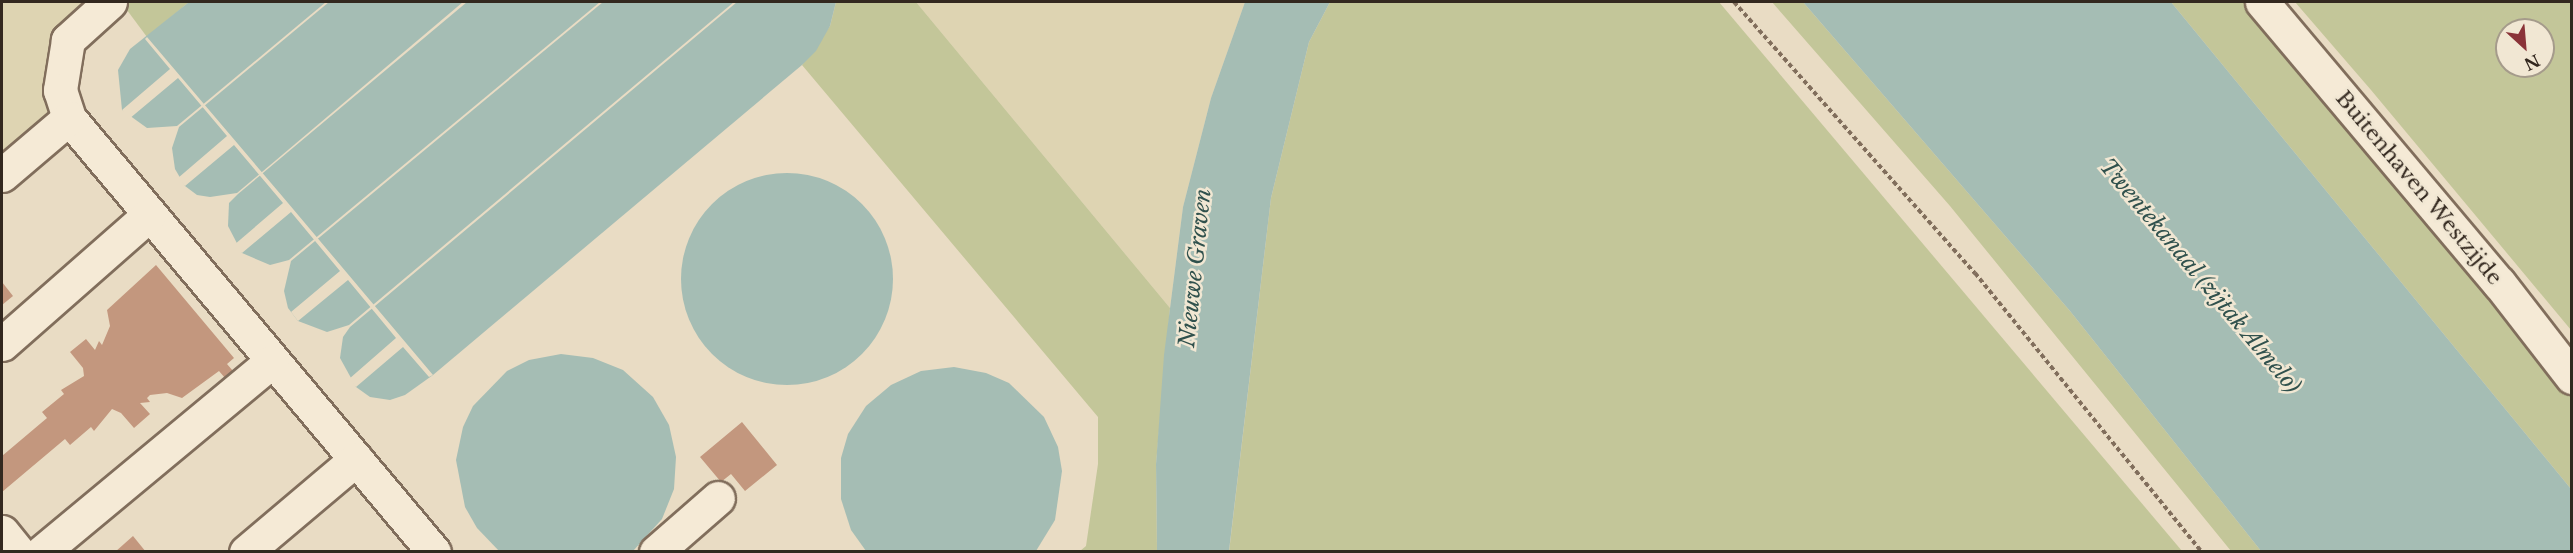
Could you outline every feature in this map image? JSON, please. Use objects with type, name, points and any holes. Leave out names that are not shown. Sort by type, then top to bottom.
[{"type":"street","points":[[110,2],[68,40],[60,90],[69,118],[271,362],[434,552]]},
{"type":"street","name":"Buitenhaven Westzijde","points":[[2262,2],[2499,283],[2571,377]]},
{"type":"street","points":[[2,175],[69,118]]},
{"type":"street","points":[[2,344],[149,215]]},
{"type":"street","points":[[42,552],[271,362]]},
{"type":"street","points":[[246,552],[356,459]]},
{"type":"street","points":[[656,552],[718,498]]},
{"type":"street","points":[[2,532],[18,552]]},
{"type":"path","points":[[1734,2],[1975,273],[2202,552]]},
{"type":"shaded area","points":[[2,2],[93,2],[50,117],[2,162]]},
{"type":"shaded area","points":[[916,2],[1245,2],[1211,98],[1183,207],[1170,308]]},
{"type":"green space","points":[[121,2],[189,2],[147,37]]},
{"type":"green space","points":[[836,2],[916,2],[1170,308],[1156,464],[1157,551],[1080,551],[1086,546],[1098,464],[1098,417],[802,65],[830,26]]},
{"type":"green space","points":[[1330,2],[1719,2],[2182,551],[1229,552],[1271,198],[1309,42]]},
{"type":"green space","points":[[1772,2],[1803,2],[2070,311],[2261,551],[2231,551],[1950,206]]},
{"type":"green space","points":[[2171,2],[2253,2],[2571,382],[2571,489]]},
{"type":"green space","points":[[2295,2],[2571,2],[2571,330],[2371,90]]},
{"type":"water","points":[[189,2],[326,2],[177,126],[147,128],[122,110],[118,70],[130,49]]},
{"type":"water","points":[[329,2],[463,2],[237,193],[210,197],[197,195],[185,186],[175,169],[172,148],[179,127]]},
{"type":"water","points":[[467,2],[600,2],[289,260],[270,265],[242,253],[228,226],[229,203]]},
{"type":"water","points":[[603,2],[734,2],[349,325],[327,332],[298,321],[288,308],[284,291],[291,261]]},
{"type":"water","points":[[737,2],[836,2],[830,26],[816,51],[802,65],[433,375],[405,395],[390,400],[370,397],[356,387],[340,358],[343,337],[350,327]]},
{"type":"water","name":"Nieuwe Graven","points":[[1245,2],[1330,2],[1309,42],[1271,198],[1229,551],[1157,551],[1156,464],[1164,355],[1183,207],[1211,98]]},
{"type":"water","name":"Twentekanaal (zijtak Almelo)","points":[[1803,2],[2171,2],[2571,489],[2571,551],[2261,551],[2070,311]]},
{"type":"water","points":[[777,173],[797,173],[818,177],[837,185],[855,197],[869,211],[881,229],[889,248],[893,279],[889,310],[881,329],[869,347],[855,361],[837,373],[818,381],[797,385],[777,385],[756,381],[737,373],[719,361],[705,347],[693,329],[685,310],[681,289],[681,269],[685,248],[693,229],[705,211],[719,197],[737,185],[756,177]]},
{"type":"water","points":[[561,354],[593,358],[623,370],[653,397],[669,425],[676,457],[674,489],[662,519],[633,551],[500,552],[477,528],[465,507],[456,460],[463,427],[473,406],[507,371],[529,360]]},
{"type":"water","points":[[954,367],[986,373],[1009,383],[1044,417],[1058,447],[1062,471],[1055,520],[1036,551],[866,551],[851,530],[841,499],[841,458],[848,434],[866,406],[891,385],[921,371]]},
{"type":"pier","points":[[147,37],[433,375],[429,377],[403,347],[356,387],[349,379],[396,338],[348,280],[298,321],[291,312],[340,271],[291,212],[242,253],[234,245],[283,203],[234,145],[185,186],[178,178],[227,136],[178,78],[129,119],[122,110],[170,69],[145,39]]},
{"type":"building","points":[[156,265],[234,358],[227,364],[233,371],[225,378],[219,371],[182,398],[167,393],[150,395],[147,398],[150,402],[140,403],[150,414],[134,428],[121,413],[112,409],[94,431],[91,427],[70,445],[65,439],[2,492],[2,456],[47,418],[42,412],[64,394],[61,390],[84,376],[83,368],[70,352],[86,339],[95,350],[99,341],[102,345],[110,326],[107,310]]},
{"type":"building","points":[[2,282],[13,296],[2,305]]},
{"type":"building","points":[[742,422],[777,465],[745,491],[731,474],[721,482],[700,457]]},
{"type":"building","points":[[133,536],[146,552],[115,552]]}]
